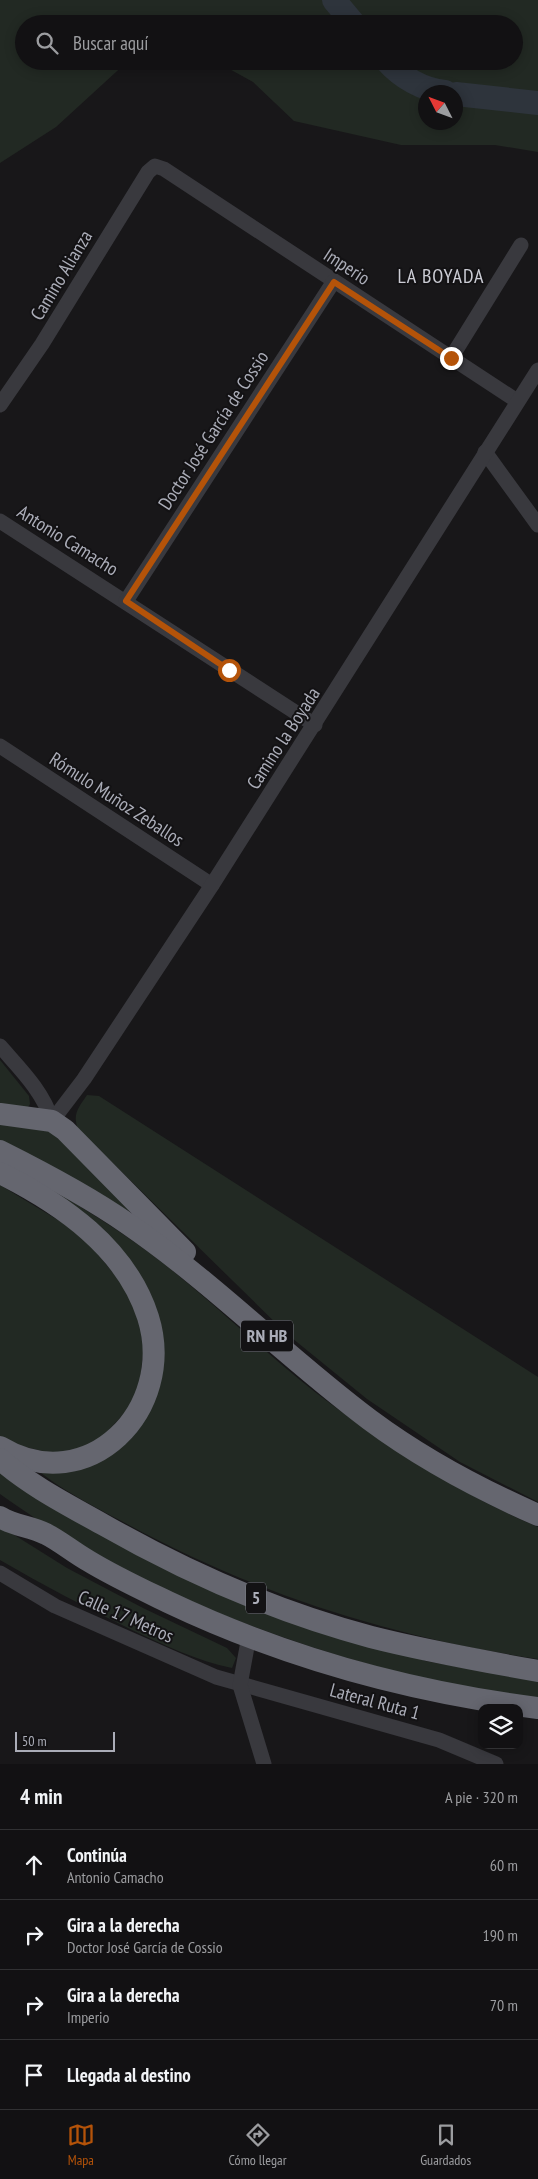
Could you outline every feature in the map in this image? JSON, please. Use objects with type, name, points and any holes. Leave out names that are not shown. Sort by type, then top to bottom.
[{"type":"highway","points":[[0,1114],[52,1121],[65,1130],[198,1265],[214,1290]]},
{"type":"highway","name":"RN HB","points":[[0,1151],[47,1175],[121,1219],[214,1290],[310,1373],[372,1421],[424,1456],[466,1480],[538,1515]]},
{"type":"highway","points":[[0,1173],[50,1201],[75,1218],[115,1257],[142,1301],[153,1335],[154,1350],[151,1383],[145,1400],[127,1427],[106,1446],[91,1454],[60,1462],[29,1460],[0,1447]]},
{"type":"highway","name":"5","points":[[0,1459],[41,1488],[130,1540],[196,1573],[266,1602],[371,1637],[464,1658],[538,1671]]},
{"type":"highway","points":[[0,1503],[89,1562],[168,1602],[249,1636],[402,1684],[436,1692],[538,1708]]},
{"type":"highway","points":[[0,1517],[10,1523],[44,1533]]},
{"type":"street","name":"Imperio","points":[[155,166],[164,169],[517,401]]},
{"type":"street","name":"Camino Alianza","points":[[0,405],[42,344],[148,172],[155,166]]},
{"type":"street","points":[[451,358],[521,245]]},
{"type":"street","name":"Doctor José García de Cossio","points":[[126,601],[334,282]]},
{"type":"street","name":"Camino la Boyada","points":[[52,1121],[84,1079],[212,885],[538,370]]},
{"type":"street","points":[[485,452],[538,525]]},
{"type":"street","name":"Antonio Camacho","points":[[0,521],[315,725]]},
{"type":"street","name":"Rómulo Muñoz Zeballos","points":[[0,746],[212,885]]},
{"type":"street","points":[[0,1046],[34,1085],[47,1104],[52,1121]]},
{"type":"street","name":"Calle 17 Metros","points":[[0,1573],[55,1606],[182,1664],[240,1686]]},
{"type":"street","points":[[249,1636],[240,1686],[264,1764]]},
{"type":"street","name":"Lateral Ruta 1","points":[[240,1686],[438,1740],[496,1764]]},
{"type":"shaded area","points":[[0,0],[538,0],[538,98],[490,87],[487,97],[538,110],[538,152],[495,145],[401,145],[294,121],[253,82],[231,70],[523,70],[523,15],[15,15],[15,70],[118,70],[56,127],[0,163]]},
{"type":"shaded area","points":[[490,87],[538,98],[538,110],[487,97]]},
{"type":"shaded area","points":[[0,1060],[29,1096],[30,1104],[27,1109],[0,1108]]},
{"type":"shaded area","points":[[87,1095],[99,1096],[538,1377],[538,1502],[460,1462],[367,1399],[287,1334],[78,1129],[76,1115]]},
{"type":"shaded area","points":[[0,1121],[48,1129],[144,1219],[0,1145]]},
{"type":"shaded area","points":[[29,1175],[100,1219],[151,1254],[187,1282],[296,1377],[368,1431],[450,1483],[508,1514],[538,1527],[538,1659],[431,1639],[379,1626],[276,1592],[225,1572],[176,1549],[82,1500],[40,1472],[125,1444],[148,1414],[159,1386],[151,1297]]},
{"type":"shaded area","points":[[0,1185],[81,1234],[129,1292],[145,1337],[138,1398],[97,1443],[63,1453],[46,1452],[17,1445],[0,1436]]},
{"type":"shaded area","points":[[0,1471],[31,1492],[425,1661],[538,1681],[538,1700],[418,1679],[313,1647],[219,1613],[128,1572],[41,1522],[0,1494]]},
{"type":"shaded area","points":[[0,1526],[67,1568],[143,1608],[227,1648],[236,1658],[232,1668],[193,1657],[144,1636],[0,1560]]},
{"type":"waterway","points":[[334,0],[346,15]]},
{"type":"waterway","points":[[397,70],[419,85]]},
{"type":"waterway","points":[[463,95],[538,103]]},
{"type":"district","name":"LA BOYADA","points":[[441,276]]},
{"type":"route","points":[[229,670],[126,601],[334,282],[451,358]]}]
